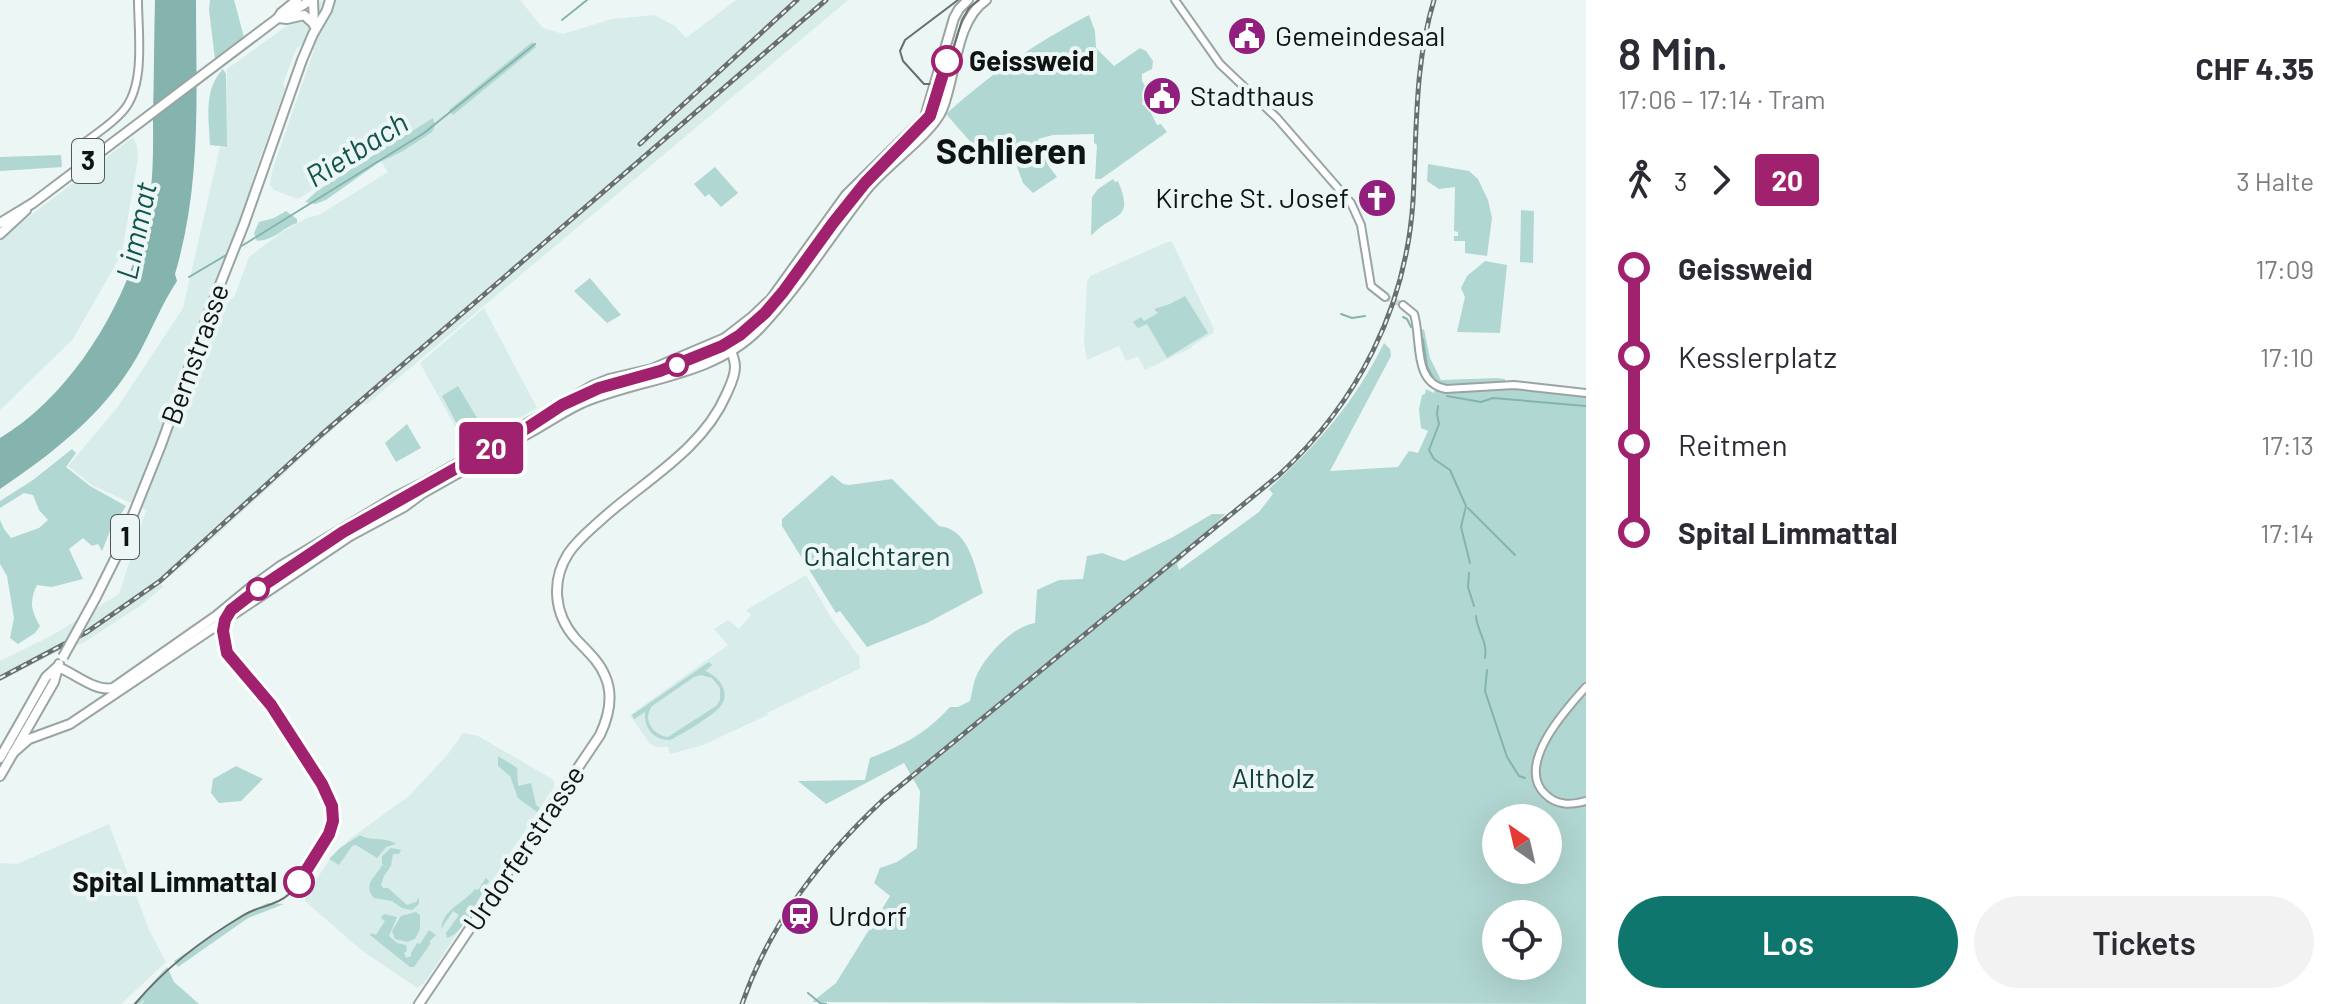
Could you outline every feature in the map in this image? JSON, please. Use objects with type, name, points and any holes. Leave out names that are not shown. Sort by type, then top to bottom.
[{"type":"main road","name":"3","points":[[278,18],[297,0]]},
{"type":"main road","name":"3","points":[[0,223],[33,203],[278,18],[313,0]]},
{"type":"main road","points":[[313,0],[320,7],[316,26]]},
{"type":"main road","name":"Bernstrasse","points":[[1,773],[54,682],[58,667],[96,597],[132,520],[316,26],[330,0]]},
{"type":"main road","points":[[100,688],[118,685],[279,567],[594,385],[652,369],[725,338],[752,317],[771,299],[838,206],[866,173],[920,123],[931,101],[954,18],[968,0]]},
{"type":"main road","points":[[13,753],[40,733],[64,727],[107,701],[350,536],[559,415],[598,397],[673,376],[731,351],[758,330],[783,303],[874,181],[935,120],[950,84],[967,21],[986,0]]},
{"type":"main road","points":[[278,18],[304,15],[316,26]]},
{"type":"main road","name":"3","points":[[0,234],[33,203]]},
{"type":"main road","points":[[838,206],[847,218]]},
{"type":"main road","points":[[725,338],[731,351]]},
{"type":"main road","name":"Urdorferstrasse","points":[[419,1004],[600,735],[609,709],[608,684],[601,667],[570,632],[561,615],[557,588],[561,568],[584,536],[705,429],[718,411],[733,378],[735,364],[731,351]]},
{"type":"main road","points":[[594,385],[598,397]]},
{"type":"main road","points":[[408,491],[413,501]]},
{"type":"main road","points":[[58,667],[100,688],[107,701]]},
{"type":"main road","name":"Bernstrasse","points":[[0,758],[46,677],[58,667]]},
{"type":"main road","points":[[97,707],[100,688]]},
{"type":"main road","points":[[23,717],[27,727],[40,733]]},
{"type":"street","points":[[90,160],[84,143],[125,110],[135,90],[138,0]]},
{"type":"street","points":[[1175,0],[1220,64],[1277,118],[1351,203],[1361,225],[1371,286],[1385,297]]},
{"type":"street","points":[[1403,305],[1414,314],[1424,373],[1435,387],[1514,385],[1586,393]]},
{"type":"street","points":[[1586,687],[1559,717],[1538,757],[1535,773],[1541,790],[1552,800],[1567,804],[1586,801]]},
{"type":"shaded area","name":"Limmat","points":[[155,0],[196,0],[194,172],[184,240],[175,274],[177,281],[137,357],[109,396],[58,447],[0,489],[0,438],[27,419],[75,370],[113,310],[139,246],[152,178]]},
{"type":"shaded area","points":[[323,0],[520,0],[543,28],[563,34],[612,19],[654,15],[675,26],[686,38],[736,0],[848,0],[366,405],[364,403],[343,420],[161,583],[163,587],[140,606],[83,643],[55,653],[0,681],[0,661],[51,636],[119,594],[146,510],[92,485],[68,466],[117,408],[183,308],[220,147],[226,148],[227,69]],"holes":[[[301,45],[314,50],[272,171],[270,185],[274,190],[298,199],[374,151],[388,172],[319,215],[282,232],[249,257],[235,295],[217,315],[201,358],[190,353],[239,223],[285,89],[283,84],[296,49]]]},
{"type":"shaded area","points":[[133,137],[138,158],[122,253],[73,339],[0,410],[0,239]]},
{"type":"shaded area","points":[[1170,241],[1214,329],[1213,333],[1191,348],[1145,370],[1138,356],[1126,361],[1119,346],[1087,360],[1084,342],[1087,282],[1090,276]]},
{"type":"shaded area","points":[[484,308],[537,408],[467,448],[420,363]]},
{"type":"shaded area","points":[[806,575],[860,658],[861,668],[703,745],[670,754],[668,747],[656,747],[649,743],[630,715],[728,645],[714,629],[728,620],[739,629],[751,615],[746,610]]},
{"type":"shaded area","name":"Spital Limmattal","points":[[463,733],[478,736],[554,780],[554,787],[425,982],[417,988],[361,950],[305,901],[305,897],[331,857],[351,838],[409,796]]},
{"type":"shaded area","points":[[109,824],[149,930],[166,962],[121,1004],[0,1004],[0,863],[17,864]]},
{"type":"green space","points":[[210,0],[234,0],[244,37],[215,59],[209,10]]},
{"type":"green space","points":[[1089,15],[1095,31],[1096,48],[1114,66],[1140,48],[1153,61],[1152,69],[1142,74],[1142,81],[1149,92],[1142,104],[1150,111],[1157,125],[1161,124],[1167,132],[1101,179],[1095,179],[1097,145],[1094,134],[1053,135],[1038,139],[1048,165],[1057,177],[1033,193],[1023,183],[1012,153],[989,163],[946,114],[1014,60]]},
{"type":"green space","points":[[532,42],[536,47],[453,115],[449,110]]},
{"type":"green space","points":[[223,69],[226,74],[227,147],[210,145],[210,95]]},
{"type":"green space","points":[[433,118],[435,126],[432,132],[378,163],[326,200],[315,204],[305,202],[318,190]]},
{"type":"green space","points":[[61,155],[62,167],[0,171],[0,157]]},
{"type":"green space","points":[[1428,164],[1469,171],[1478,179],[1492,218],[1487,256],[1465,253],[1465,241],[1454,241],[1454,236],[1458,236],[1458,232],[1454,231],[1455,187],[1439,189],[1427,181]]},
{"type":"green space","points":[[715,167],[738,193],[721,207],[709,194],[705,197],[694,184]]},
{"type":"green space","points":[[1113,179],[1118,181],[1123,194],[1123,210],[1091,236],[1092,197]]},
{"type":"green space","points":[[1521,210],[1534,211],[1533,263],[1520,262]]},
{"type":"green space","points":[[286,211],[297,219],[297,223],[257,241],[254,233],[259,222]]},
{"type":"green space","points":[[1485,261],[1507,265],[1500,333],[1457,332],[1465,297],[1461,288],[1467,276]]},
{"type":"green space","points":[[590,278],[621,315],[607,323],[574,291]]},
{"type":"green space","points":[[1185,296],[1208,333],[1167,358],[1147,324],[1138,328],[1133,322],[1141,317],[1144,321],[1158,313],[1154,309]]},
{"type":"green space","name":"Altholz","points":[[1424,329],[1430,358],[1441,380],[1497,378],[1505,379],[1505,389],[1586,395],[1586,1004],[812,1002],[836,983],[890,896],[874,883],[880,868],[897,862],[917,848],[920,791],[904,763],[826,804],[798,781],[865,780],[870,758],[913,738],[950,707],[970,701],[976,677],[993,651],[1018,630],[1035,623],[1037,590],[1059,580],[1083,579],[1087,556],[1102,553],[1124,561],[1212,514],[1225,514],[1177,564],[1179,570],[1259,512],[1273,494],[1269,489],[1304,455],[1347,404],[1384,343],[1390,349],[1391,356],[1330,471],[1398,467],[1409,451],[1418,453],[1428,431],[1421,428],[1419,409],[1422,395],[1426,389],[1434,393],[1435,384],[1425,366],[1420,331]]},
{"type":"green space","points":[[458,386],[477,418],[459,428],[442,396]]},
{"type":"green space","points":[[407,424],[421,448],[396,462],[385,443]]},
{"type":"green space","points":[[72,449],[76,453],[66,467],[90,486],[126,506],[102,551],[98,544],[92,546],[83,538],[69,549],[83,579],[52,587],[37,585],[32,606],[40,626],[18,644],[10,638],[14,618],[7,576],[0,564],[0,520],[11,538],[39,528],[48,520],[39,510],[33,495],[24,493],[0,508],[0,501]]},
{"type":"green space","name":"Chalchtaren","points":[[832,475],[849,485],[892,479],[939,526],[958,534],[970,552],[983,593],[927,623],[867,647],[840,611],[836,613],[782,526],[782,519]]},
{"type":"green space","points":[[709,662],[712,665],[705,671],[719,681],[724,691],[723,702],[716,711],[670,740],[659,738],[651,732],[645,712],[634,719],[632,715]],"holes":[[[694,677],[712,678],[720,688],[720,700],[716,706],[668,737],[654,730],[648,716],[652,706]]]},
{"type":"green space","points":[[498,756],[517,768],[518,786],[531,783],[536,805],[540,808],[537,812],[518,798],[510,776],[498,766]]},
{"type":"green space","points":[[236,766],[263,779],[241,801],[219,803],[211,793],[213,779]]},
{"type":"green space","points":[[360,835],[396,844],[386,847],[377,858],[356,845],[352,846],[339,865],[329,859],[340,848]]},
{"type":"green space","points":[[391,848],[401,850],[399,854],[393,854],[391,866],[381,885],[407,905],[416,902],[419,897],[419,904],[412,910],[392,901],[374,898],[369,889],[382,865],[387,868],[382,864],[382,856]]},
{"type":"green space","points":[[486,878],[489,881],[465,922],[447,938],[446,933],[459,915],[453,911],[441,929],[446,916],[475,889],[478,890]]},
{"type":"green space","points":[[268,903],[284,904],[248,918],[178,967],[174,961],[241,915]]},
{"type":"green space","points":[[416,912],[420,915],[420,929],[415,939],[407,942],[395,939],[392,931],[401,916]]},
{"type":"green space","points":[[384,914],[397,917],[389,936],[397,943],[406,945],[406,958],[411,956],[417,943],[420,944],[429,930],[436,935],[414,967],[370,935],[376,935],[385,921],[381,918]]},
{"type":"green space","points":[[167,967],[174,982],[199,1004],[142,1004],[145,999],[140,1004],[133,1004]]},
{"type":"waterway","name":"Rietbach","points":[[562,20],[587,0]]},
{"type":"waterway","name":"Rietbach","points":[[240,247],[424,133],[535,44]]},
{"type":"waterway","name":"Rietbach","points":[[189,277],[228,254]]},
{"type":"waterway","points":[[1341,314],[1352,318],[1365,316]]},
{"type":"waterway","points":[[1403,317],[1411,327]]},
{"type":"waterway","points":[[1423,339],[1427,366],[1433,378]]},
{"type":"waterway","points":[[1447,396],[1481,402],[1493,398],[1586,406]]},
{"type":"waterway","points":[[1438,406],[1439,424],[1429,450],[1434,459],[1450,470],[1466,506],[1461,527],[1470,563]]},
{"type":"waterway","points":[[1468,508],[1515,555]]},
{"type":"waterway","points":[[1469,573],[1468,587],[1474,606]]},
{"type":"waterway","points":[[1476,616],[1485,658]]},
{"type":"waterway","points":[[1487,670],[1485,691],[1507,757],[1519,776],[1525,778]]},
{"type":"waterway","points":[[808,993],[826,1004]]},
{"type":"tunnel","points":[[1385,297],[1403,305]]},
{"type":"tram line","points":[[947,73],[938,84],[924,84],[903,61],[900,51],[905,40],[958,0]]},
{"type":"tram line","points":[[229,649],[227,626],[238,606],[344,534],[567,405],[596,392],[667,371],[718,351],[742,337],[787,291],[870,181],[933,117],[962,20],[969,8],[979,0]]},
{"type":"tram line","name":"20","points":[[299,882],[329,834],[333,821],[332,806],[322,784],[271,705],[227,653],[223,631],[231,610],[343,532],[524,430],[562,405],[599,388],[660,371],[722,346],[740,335],[783,292],[851,199],[927,121],[935,107],[947,61]]},
{"type":"tram line","points":[[135,1004],[159,978],[199,944],[244,915],[288,895],[316,857],[328,834],[333,815]]},
{"type":"railway","points":[[640,144],[797,0]]},
{"type":"railway","points":[[0,678],[87,632],[160,581],[321,435],[826,0]]},
{"type":"railway","points":[[742,1004],[767,946],[783,919],[819,869],[860,822],[1279,475],[1332,416],[1373,351],[1400,279],[1413,201],[1420,74],[1434,0]]},
{"type":"place","name":"Gemeindesaal","points":[[1247,36]]},
{"type":"place","name":"Geissweid","points":[[947,61]]},
{"type":"place","name":"Stadthaus","points":[[1162,96]]},
{"type":"place","name":"Kirche St. Josef","points":[[1377,198]]},
{"type":"place","name":"Spital Limmattal","points":[[299,882]]},
{"type":"place","name":"Urdorf","points":[[800,916]]},
{"type":"district","name":"Schlieren","points":[[1011,151]]}]
